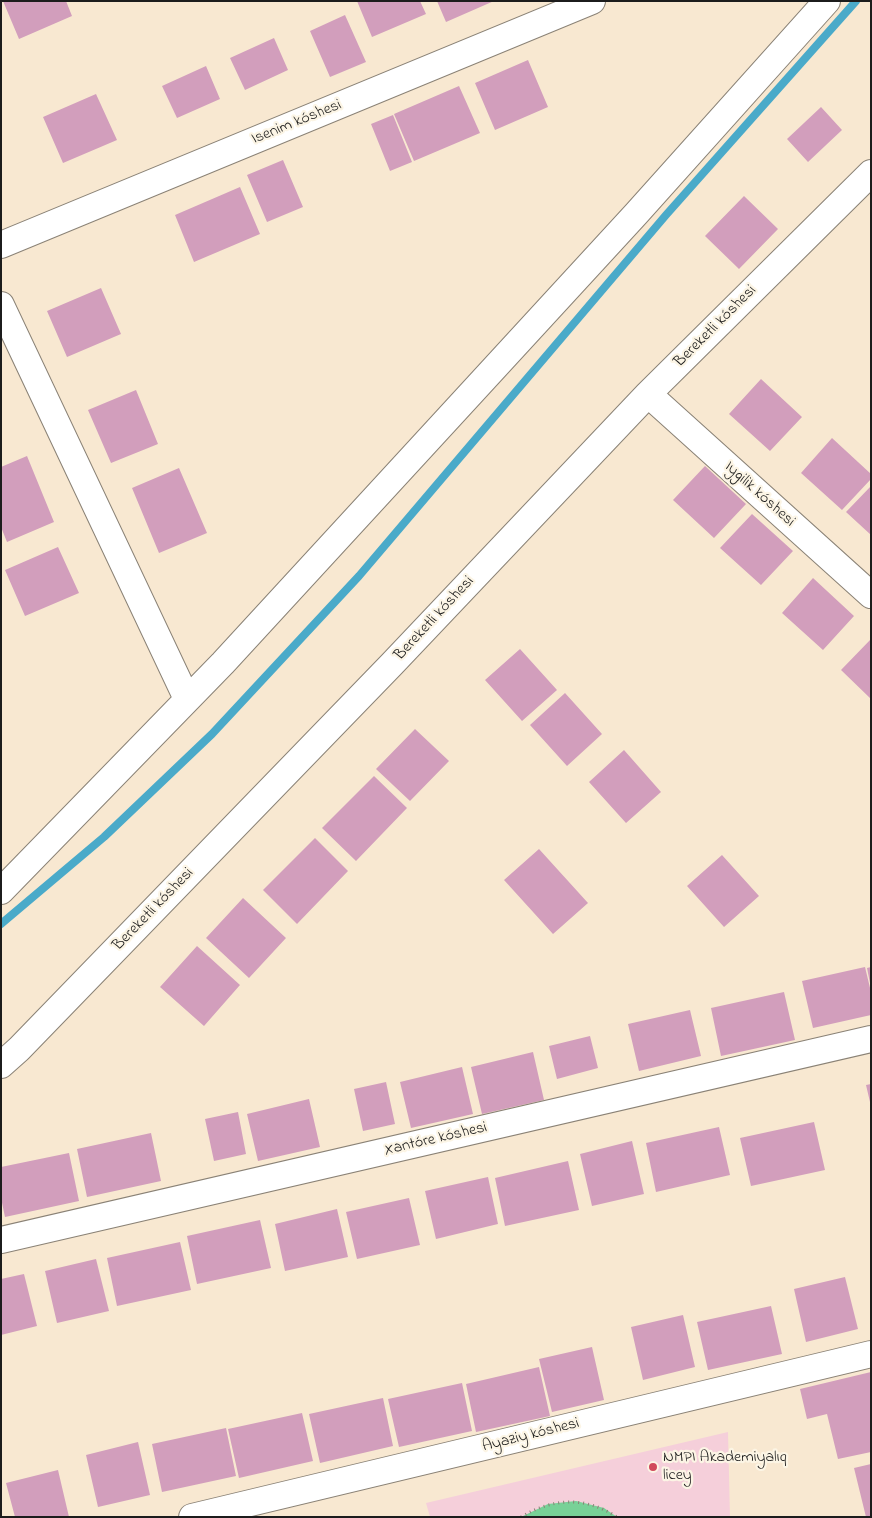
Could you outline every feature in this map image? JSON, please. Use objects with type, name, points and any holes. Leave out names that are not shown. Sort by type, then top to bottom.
[{"type":"street","name":"Isenim kóshesi","points":[[1,245],[592,1]]},
{"type":"street","points":[[1,891],[188,699],[629,222],[827,1]]},
{"type":"street","name":"Bereketli kóshesi","points":[[1,1065],[26,1042],[392,664],[648,394],[871,174]]},
{"type":"street","points":[[1,305],[188,699]]},
{"type":"street","name":"Iygilik kóshesi","points":[[648,394],[871,595]]},
{"type":"street","name":"Xantóre kóshesi","points":[[1,1240],[871,1039]]},
{"type":"street","name":"Ayaziy kóshesi","points":[[192,1517],[270,1508],[871,1354]]},
{"type":"path","points":[[521,1517],[548,1504],[576,1501],[604,1508],[617,1517]]},
{"type":"shaded area","name":"NMPI Akademiyalıq licey","points":[[728,1432],[730,1517],[430,1517],[426,1503]]},
{"type":"green space","points":[[576,1501],[604,1508],[617,1517],[521,1517],[548,1504]]},
{"type":"building","points":[[3,1],[66,1],[72,16],[19,39]]},
{"type":"building","points":[[357,1],[420,1],[426,14],[372,37]]},
{"type":"building","points":[[437,1],[494,1],[446,22]]},
{"type":"building","points":[[345,15],[366,62],[330,77],[310,31]]},
{"type":"building","points":[[274,38],[288,70],[245,90],[230,58]]},
{"type":"building","points":[[528,60],[548,107],[495,130],[475,83]]},
{"type":"building","points":[[206,66],[220,99],[177,118],[162,86]]},
{"type":"building","points":[[459,86],[480,133],[414,161],[394,114]]},
{"type":"building","points":[[96,94],[117,140],[63,163],[43,117]]},
{"type":"building","points":[[821,107],[842,130],[808,162],[787,139]]},
{"type":"building","points":[[393,115],[412,162],[390,171],[371,124]]},
{"type":"building","points":[[283,160],[303,207],[267,222],[247,175]]},
{"type":"building","points":[[240,187],[260,234],[194,262],[175,215]]},
{"type":"building","points":[[744,196],[778,229],[739,269],[705,236]]},
{"type":"building","points":[[101,288],[121,334],[67,357],[47,311]]},
{"type":"building","points":[[761,379],[802,417],[770,451],[729,414]]},
{"type":"building","points":[[136,390],[158,444],[111,463],[88,410]]},
{"type":"building","points":[[832,438],[871,474],[871,479],[842,510],[801,473]]},
{"type":"building","points":[[27,456],[54,522],[7,542],[1,527],[1,467]]},
{"type":"building","points":[[705,466],[746,504],[714,538],[673,500]]},
{"type":"building","points":[[179,468],[207,533],[159,553],[132,488]]},
{"type":"building","points":[[871,486],[871,535],[846,512]]},
{"type":"building","points":[[752,514],[793,551],[761,585],[720,548]]},
{"type":"building","points":[[58,547],[79,593],[25,616],[5,570]]},
{"type":"building","points":[[813,578],[854,616],[823,650],[782,613]]},
{"type":"building","points":[[871,639],[871,699],[841,670]]},
{"type":"building","points":[[520,649],[557,690],[522,721],[485,680]]},
{"type":"building","points":[[565,693],[602,734],[567,766],[530,725]]},
{"type":"building","points":[[415,729],[449,761],[410,801],[376,769]]},
{"type":"building","points":[[624,750],[661,792],[626,823],[589,782]]},
{"type":"building","points":[[374,776],[407,808],[356,861],[322,828]]},
{"type":"building","points":[[315,838],[348,871],[297,924],[263,890]]},
{"type":"building","points":[[539,849],[588,903],[553,934],[504,880]]},
{"type":"building","points":[[722,855],[759,896],[724,927],[687,886]]},
{"type":"building","points":[[243,898],[286,938],[249,978],[206,938]]},
{"type":"building","points":[[197,946],[240,985],[204,1026],[160,987]]},
{"type":"building","points":[[865,967],[871,992],[871,1015],[813,1028],[802,981]]},
{"type":"building","points":[[871,967],[871,983],[870,983],[867,968]]},
{"type":"building","points":[[784,992],[795,1040],[721,1056],[711,1008]]},
{"type":"building","points":[[690,1010],[701,1056],[639,1071],[628,1024]]},
{"type":"building","points":[[590,1036],[598,1068],[557,1079],[549,1046]]},
{"type":"building","points":[[533,1052],[544,1100],[482,1114],[471,1067]]},
{"type":"building","points":[[462,1067],[473,1114],[411,1128],[400,1082]]},
{"type":"building","points":[[386,1082],[395,1124],[363,1131],[354,1089]]},
{"type":"building","points":[[871,1084],[871,1102],[870,1102],[866,1085]]},
{"type":"building","points":[[309,1099],[320,1147],[258,1161],[247,1114]]},
{"type":"building","points":[[238,1112],[246,1154],[214,1161],[205,1119]]},
{"type":"building","points":[[814,1122],[825,1170],[751,1186],[740,1138]]},
{"type":"building","points":[[719,1127],[730,1175],[656,1192],[646,1143]]},
{"type":"building","points":[[151,1133],[161,1181],[87,1197],[77,1149]]},
{"type":"building","points":[[632,1141],[644,1194],[592,1206],[580,1154]]},
{"type":"building","points":[[69,1153],[79,1201],[5,1217],[1,1198],[1,1167]]},
{"type":"building","points":[[568,1161],[579,1210],[505,1226],[495,1178]]},
{"type":"building","points":[[488,1177],[498,1224],[436,1239],[425,1191]]},
{"type":"building","points":[[409,1198],[420,1245],[357,1259],[346,1212]]},
{"type":"building","points":[[337,1209],[348,1257],[285,1271],[275,1224]]},
{"type":"building","points":[[260,1220],[271,1268],[197,1284],[187,1236]]},
{"type":"building","points":[[180,1242],[191,1290],[117,1306],[107,1258]]},
{"type":"building","points":[[96,1259],[109,1311],[57,1323],[45,1271]]},
{"type":"building","points":[[24,1274],[37,1326],[1,1335],[1,1279]]},
{"type":"building","points":[[845,1277],[858,1329],[806,1342],[794,1289]]},
{"type":"building","points":[[771,1306],[782,1354],[708,1370],[697,1322]]},
{"type":"building","points":[[683,1315],[695,1367],[643,1380],[631,1327]]},
{"type":"building","points":[[592,1347],[604,1400],[552,1412],[539,1359]]},
{"type":"building","points":[[539,1367],[550,1416],[476,1432],[466,1384]]},
{"type":"building","points":[[871,1372],[871,1452],[838,1459],[827,1414],[807,1419],[800,1389]]},
{"type":"building","points":[[462,1383],[472,1431],[399,1447],[388,1399]]},
{"type":"building","points":[[383,1398],[393,1446],[320,1463],[309,1414]]},
{"type":"building","points":[[302,1413],[313,1461],[239,1478],[228,1429]]},
{"type":"building","points":[[226,1428],[236,1476],[162,1492],[152,1444]]},
{"type":"building","points":[[138,1442],[150,1495],[98,1507],[86,1455]]},
{"type":"building","points":[[871,1464],[871,1517],[866,1517],[854,1468]]},
{"type":"building","points":[[58,1470],[69,1517],[15,1517],[6,1483]]},
{"type":"waterway","points":[[1,924],[104,837],[212,734],[359,576],[666,215],[856,1]]},
{"type":"place","name":"NMPI Akademiyalıq licey","points":[[653,1467]]}]
